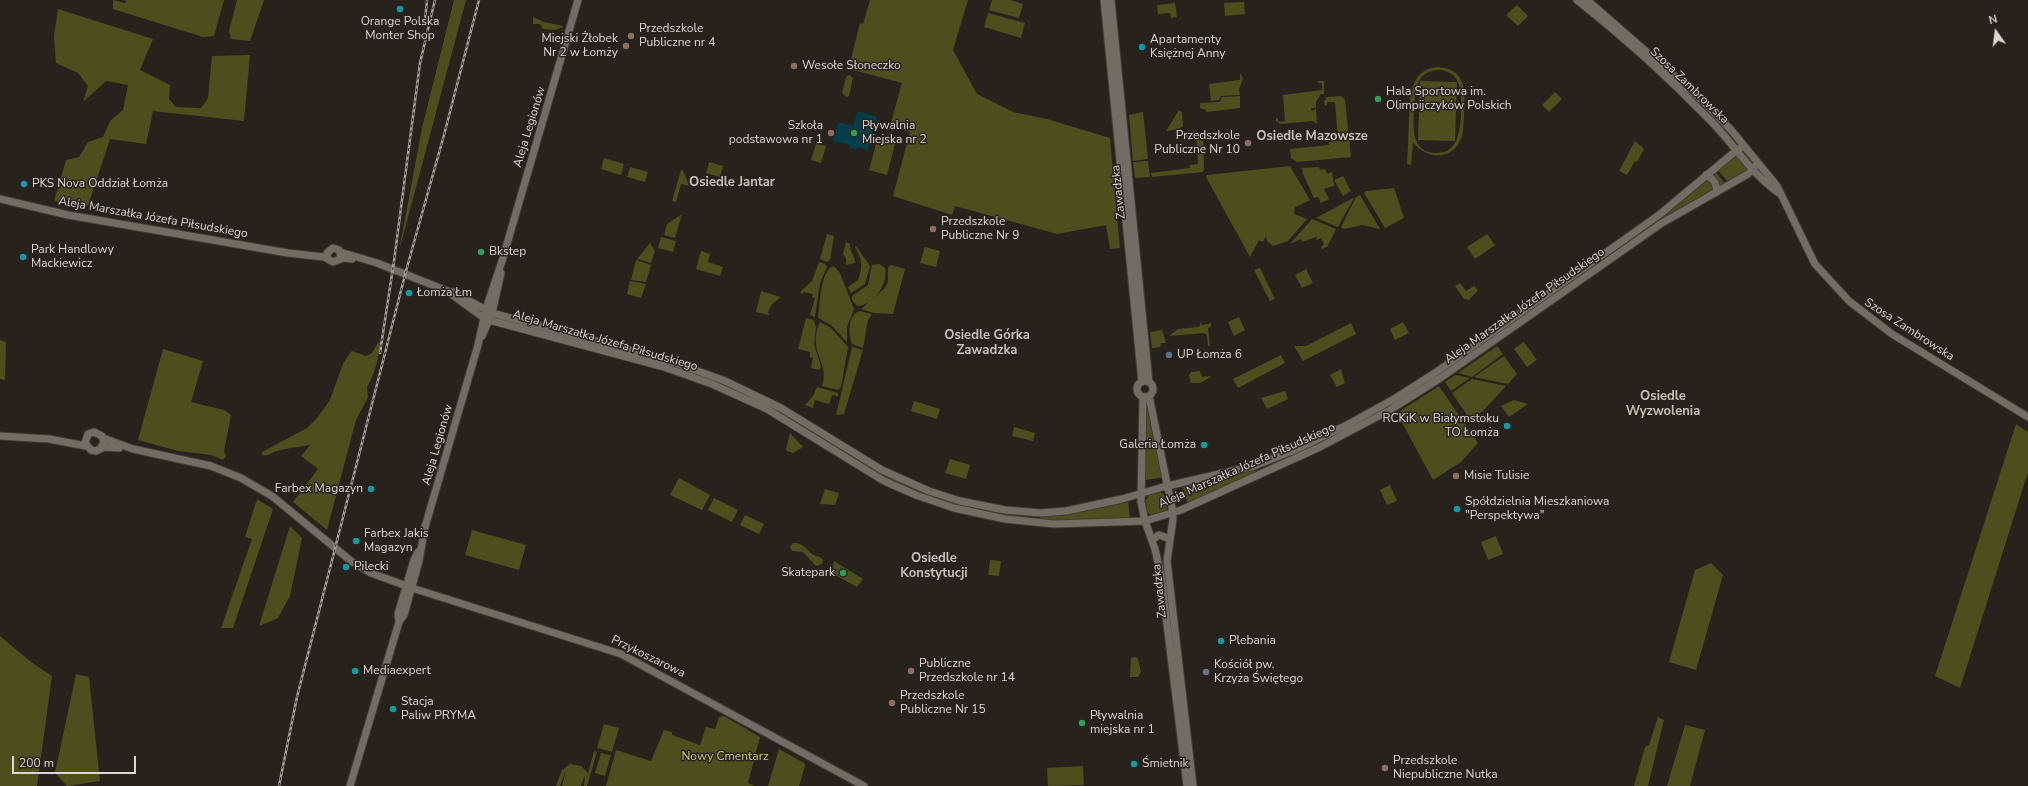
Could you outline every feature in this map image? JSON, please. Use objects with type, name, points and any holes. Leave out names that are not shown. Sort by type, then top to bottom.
[{"type":"street","name":"Aleja Legionów","points":[[350,786],[399,622],[398,614],[409,587],[414,560],[420,550],[578,0]]},
{"type":"street","name":"Zawadzka","points":[[1104,0],[1145,382]]},
{"type":"street","name":"Zawadzka","points":[[1112,0],[1145,382]]},
{"type":"street","name":"Szosa Zambrowska","points":[[1577,0],[1671,81],[1737,150],[1752,170],[1779,193]]},
{"type":"street","name":"Szosa Zambrowska","points":[[1587,0],[1707,105],[1744,146],[1777,186],[1779,193],[1815,264],[1854,306],[1892,334],[2028,417]]},
{"type":"street","points":[[1701,111],[1707,105]]},
{"type":"street","name":"Aleja Marszałka Józefa Piłsudskiego","points":[[488,315],[649,355],[711,375],[781,408],[882,470],[919,488],[960,501],[1005,510],[1049,512],[1088,507],[1267,462],[1324,436],[1382,406],[1435,373],[1659,216],[1706,175],[1744,146]]},
{"type":"street","name":"Aleja Marszałka Józefa Piłsudskiego","points":[[0,200],[68,215],[304,255],[324,257],[333,262],[340,256],[360,258],[450,292],[452,296],[488,315],[664,367],[712,384],[774,413],[884,481],[916,495],[954,508],[1005,519],[1054,524],[1145,522],[1173,514],[1320,447],[1390,410],[1439,379],[1662,223],[1717,192],[1752,170],[1758,163]]},
{"type":"street","points":[[1706,175],[1713,178],[1716,184],[1717,192]]},
{"type":"street","name":"Aleja Marszałka Józefa Piłsudskiego","points":[[304,255],[328,251],[335,248],[340,256]]},
{"type":"street","points":[[328,251],[328,259]]},
{"type":"street","points":[[1145,382],[1153,388],[1146,396],[1139,394],[1137,389],[1145,382]]},
{"type":"street","name":"Zawadzka","points":[[1146,396],[1169,486],[1173,514],[1167,561],[1174,657],[1187,786]]},
{"type":"street","name":"Zawadzka","points":[[1146,396],[1141,493],[1145,522],[1158,558],[1174,657]]},
{"type":"street","points":[[0,436],[49,439],[81,438],[96,432],[107,441],[133,449]]},
{"type":"street","points":[[86,446],[85,441],[87,436]]},
{"type":"street","points":[[100,449],[103,444],[103,438]]},
{"type":"street","points":[[49,439],[81,444],[92,451],[106,447],[133,449]]},
{"type":"street","name":"Przykoszarowa","points":[[133,449],[211,466],[250,483],[291,511],[354,563],[370,572],[409,587],[621,654],[864,786]]},
{"type":"street","points":[[1152,540],[1159,535],[1170,539]]},
{"type":"street","name":"Zawadzka","points":[[1175,666],[1193,786]]},
{"type":"green space","points":[[113,0],[125,3],[126,0],[224,0],[214,36],[203,37],[113,9]]},
{"type":"green space","points":[[237,0],[264,0],[250,41],[231,39],[229,31]]},
{"type":"green space","points":[[454,0],[466,0],[399,251],[422,128]]},
{"type":"green space","points":[[870,0],[968,0],[953,50],[977,94],[1013,112],[1047,119],[1110,138],[1120,248],[1110,249],[1106,225],[1057,234],[955,206],[952,215],[893,196],[910,132],[890,126],[902,83],[853,70],[849,67],[860,23],[863,24]]},
{"type":"green space","points":[[992,0],[1010,0],[1023,4],[1019,18],[989,10]]},
{"type":"green space","points":[[1244,2],[1245,14],[1225,16],[1224,3]]},
{"type":"green space","points":[[1175,3],[1177,17],[1171,18],[1170,13],[1158,14],[1157,5]]},
{"type":"green space","points":[[1517,5],[1528,16],[1518,26],[1506,15]]},
{"type":"green space","points":[[58,9],[153,39],[140,70],[170,85],[169,99],[176,107],[201,108],[208,98],[212,56],[250,55],[244,121],[153,111],[146,144],[110,139],[88,206],[54,201],[66,160],[79,157],[88,142],[103,137],[110,121],[123,110],[128,85],[106,81],[83,102],[88,86],[78,73],[56,63],[54,36]]},
{"type":"green space","points":[[988,13],[1025,23],[1021,38],[984,27]]},
{"type":"green space","points":[[533,17],[544,22],[563,27],[555,30],[543,29],[540,24],[533,24]]},
{"type":"green space","points":[[1438,67],[1448,69],[1455,72],[1460,78],[1463,84],[1465,100],[1463,132],[1456,148],[1444,155],[1424,152],[1413,142],[1411,165],[1407,164],[1411,96],[1416,80],[1428,69]],"holes":[[[1440,70],[1448,72],[1457,80],[1460,86],[1460,128],[1453,146],[1442,153],[1434,153],[1421,148],[1415,137],[1413,123],[1416,88],[1421,77],[1426,73]]]},
{"type":"green space","points":[[1240,73],[1243,78],[1239,89],[1240,95],[1221,96],[1219,100],[1211,101],[1209,84],[1240,80]]},
{"type":"green space","points":[[849,75],[853,78],[849,96],[847,97],[842,93],[846,77]]},
{"type":"green space","points":[[1318,81],[1324,81],[1324,94],[1321,94],[1316,102],[1316,108],[1311,108],[1312,111],[1316,109],[1317,124],[1313,121],[1280,124],[1276,121],[1276,118],[1278,118],[1278,122],[1285,121],[1283,95],[1322,90],[1322,83],[1318,83]]},
{"type":"green space","points":[[1420,81],[1457,82],[1455,141],[1418,140]]},
{"type":"green space","points":[[1555,92],[1562,99],[1549,112],[1542,105]]},
{"type":"green space","points":[[1240,96],[1240,108],[1206,112],[1206,110],[1200,108],[1200,103],[1220,102],[1222,97]]},
{"type":"green space","points":[[1341,96],[1345,100],[1351,157],[1297,162],[1291,158],[1290,149],[1329,145],[1329,142],[1338,141],[1335,102],[1327,102],[1327,105],[1325,106],[1324,101],[1327,97]]},
{"type":"green space","points":[[1179,110],[1182,112],[1183,126],[1179,129],[1166,131]]},
{"type":"green space","points":[[1143,112],[1148,159],[1133,161],[1129,115]]},
{"type":"green space","points":[[1194,131],[1203,133],[1203,172],[1152,177],[1151,173],[1190,168],[1190,165],[1198,164],[1196,133],[1189,134],[1189,137],[1185,137],[1186,133]]},
{"type":"green space","points":[[877,140],[895,144],[887,175],[869,170]]},
{"type":"green space","points":[[1635,141],[1644,149],[1637,162],[1630,158],[1635,161],[1627,175],[1619,171]]},
{"type":"green space","points":[[816,144],[826,146],[821,163],[811,160]]},
{"type":"green space","points":[[1735,153],[1749,170],[1728,182],[1717,169]]},
{"type":"green space","points":[[604,158],[624,164],[621,175],[601,169]]},
{"type":"green space","points":[[1148,161],[1150,177],[1135,178],[1133,162]]},
{"type":"green space","points":[[709,162],[723,166],[720,177],[706,173]]},
{"type":"green space","points":[[1290,166],[1310,200],[1296,207],[1295,206],[1294,214],[1307,219],[1288,241],[1273,246],[1267,241],[1266,236],[1263,242],[1259,240],[1250,257],[1206,177],[1207,175]]},
{"type":"green space","points":[[630,167],[648,172],[645,182],[627,177]]},
{"type":"green space","points":[[1319,167],[1320,170],[1325,169],[1327,174],[1332,172],[1334,186],[1324,189],[1329,199],[1321,203],[1318,197],[1314,198],[1303,174],[1302,168]]},
{"type":"green space","points":[[681,170],[683,170],[689,186],[681,184],[676,202],[672,201]]},
{"type":"green space","points":[[1715,171],[1725,184],[1662,220],[1662,217]]},
{"type":"green space","points":[[1343,176],[1351,191],[1343,196],[1334,180]]},
{"type":"green space","points":[[1394,188],[1404,218],[1385,228],[1364,193],[1366,191]]},
{"type":"green space","points":[[1360,195],[1380,229],[1363,225],[1344,229],[1341,227],[1356,197]]},
{"type":"green space","points":[[1353,198],[1338,227],[1316,218]]},
{"type":"green space","points":[[682,214],[675,238],[664,235],[667,224]]},
{"type":"green space","points":[[1312,219],[1336,229],[1327,247],[1322,249],[1321,247],[1324,244],[1321,238],[1317,240],[1316,237],[1302,242],[1301,239],[1290,244]]},
{"type":"green space","points":[[827,234],[834,236],[830,260],[827,262],[820,259]]},
{"type":"green space","points":[[1487,234],[1495,245],[1475,259],[1467,247]]},
{"type":"green space","points":[[661,237],[676,241],[673,252],[658,248]]},
{"type":"green space","points":[[846,242],[850,244],[850,249],[855,263],[846,265],[846,258],[843,254]]},
{"type":"green space","points":[[650,243],[655,251],[651,263],[637,259]]},
{"type":"green space","points":[[856,246],[870,266],[865,284],[851,293],[848,287],[858,280],[861,271],[860,259],[855,247]]},
{"type":"green space","points":[[925,247],[940,251],[936,267],[920,263]]},
{"type":"green space","points":[[701,251],[710,254],[708,262],[723,267],[720,276],[696,269]]},
{"type":"green space","points":[[636,260],[651,265],[646,282],[631,280]]},
{"type":"green space","points":[[819,262],[825,264],[827,267],[820,283],[815,317],[810,315],[815,298],[812,297],[813,294],[804,292],[803,294],[800,292],[812,281]]},
{"type":"green space","points":[[879,264],[885,268],[886,274],[882,287],[869,302],[857,306],[852,300],[852,296],[868,285],[872,265]]},
{"type":"green space","points":[[891,265],[905,269],[893,314],[874,313],[861,309],[885,288],[888,282],[888,267]]},
{"type":"green space","points":[[834,266],[840,273],[854,309],[847,327],[847,342],[831,325],[818,318],[823,281],[829,269]]},
{"type":"green space","points":[[1260,268],[1275,299],[1270,301],[1254,270]]},
{"type":"green space","points":[[1306,269],[1313,283],[1302,288],[1295,275]]},
{"type":"green space","points":[[630,281],[646,284],[641,298],[627,294]]},
{"type":"green space","points":[[1460,283],[1466,291],[1474,286],[1478,290],[1469,300],[1464,299],[1455,286]]},
{"type":"green space","points":[[761,291],[781,297],[772,304],[768,312],[769,315],[756,312]]},
{"type":"green space","points":[[859,311],[872,314],[868,320],[863,348],[852,344],[850,335],[851,321],[855,313]]},
{"type":"green space","points":[[1239,317],[1245,330],[1234,336],[1228,322]]},
{"type":"green space","points":[[806,318],[814,320],[816,328],[814,344],[821,366],[820,370],[811,368],[813,358],[810,357],[810,352],[798,349]]},
{"type":"green space","points":[[820,322],[831,328],[848,347],[841,387],[838,390],[822,386],[824,370],[816,341],[816,332]]},
{"type":"green space","points":[[1201,322],[1202,325],[1211,323],[1211,327],[1208,328],[1210,346],[1208,346],[1207,335],[1204,333],[1169,336],[1178,329],[1199,327]]},
{"type":"green space","points":[[1403,322],[1409,333],[1395,340],[1390,329]]},
{"type":"green space","points":[[1351,323],[1356,334],[1303,361],[1294,346],[1306,346]]},
{"type":"green space","points":[[1162,330],[1166,343],[1161,343],[1160,347],[1152,348],[1150,332]]},
{"type":"green space","points":[[0,340],[6,342],[5,380],[0,379]]},
{"type":"green space","points":[[379,341],[380,345],[376,364],[367,387],[368,397],[356,420],[327,530],[293,502],[318,469],[301,456],[310,445],[274,452],[267,455],[262,455],[262,452],[307,428],[317,418],[330,400],[343,364],[350,353],[352,351],[366,356],[372,353]]},
{"type":"green space","points":[[1524,342],[1537,360],[1527,367],[1514,349]]},
{"type":"green space","points":[[1497,346],[1503,354],[1472,377],[1458,373]]},
{"type":"green space","points":[[852,347],[863,350],[844,414],[836,415]]},
{"type":"green space","points":[[163,349],[203,361],[191,402],[224,410],[231,415],[224,451],[226,456],[223,460],[211,455],[178,451],[138,440]]},
{"type":"green space","points":[[1281,355],[1285,363],[1238,388],[1233,379]]},
{"type":"green space","points":[[1504,356],[1517,374],[1508,384],[1474,377]]},
{"type":"green space","points":[[1341,369],[1345,383],[1337,387],[1330,375]]},
{"type":"green space","points":[[1200,371],[1202,377],[1211,376],[1200,383],[1191,383],[1189,375],[1191,372]]},
{"type":"green space","points":[[1455,375],[1470,378],[1451,391],[1445,382]]},
{"type":"green space","points":[[1472,379],[1506,386],[1483,411],[1472,418],[1469,418],[1452,393]]},
{"type":"green space","points":[[1439,386],[1478,443],[1461,462],[1433,480],[1397,413]]},
{"type":"green space","points":[[817,387],[838,393],[838,396],[832,395],[829,404],[815,400],[813,408],[805,405],[813,396]]},
{"type":"green space","points":[[1285,391],[1288,399],[1267,409],[1261,398]]},
{"type":"green space","points":[[747,395],[760,400],[852,455],[972,507],[971,509],[931,498],[889,481]]},
{"type":"green space","points":[[1145,398],[1147,398],[1164,477],[1146,480]]},
{"type":"green space","points":[[1514,400],[1528,404],[1509,417],[1501,406]]},
{"type":"green space","points":[[914,401],[940,409],[937,419],[911,411]]},
{"type":"green space","points":[[2016,424],[2028,432],[2028,472],[1960,688],[1935,676]]},
{"type":"green space","points":[[1014,427],[1035,433],[1033,441],[1012,436]]},
{"type":"green space","points":[[790,433],[803,447],[793,453],[787,451],[786,449]]},
{"type":"green space","points":[[950,459],[970,465],[966,479],[945,473]]},
{"type":"green space","points":[[1251,469],[1256,472],[1188,505],[1183,487]]},
{"type":"green space","points":[[679,478],[710,495],[702,510],[670,495]]},
{"type":"green space","points":[[1390,485],[1397,501],[1387,505],[1380,490]]},
{"type":"green space","points":[[825,489],[839,493],[835,505],[820,504]]},
{"type":"green space","points":[[1160,492],[1166,496],[1167,509],[1164,512],[1150,515],[1147,511],[1146,500],[1149,495]]},
{"type":"green space","points":[[714,498],[738,510],[732,522],[708,510]]},
{"type":"green space","points":[[257,499],[273,509],[233,628],[221,628],[252,539],[245,537]]},
{"type":"green space","points":[[1128,500],[1130,519],[1088,521],[1038,520],[1043,515]]},
{"type":"green space","points":[[745,515],[764,524],[759,534],[740,525]]},
{"type":"green space","points":[[290,526],[302,538],[290,596],[278,618],[259,626]]},
{"type":"green space","points":[[472,530],[526,545],[519,570],[465,555]]},
{"type":"green space","points":[[1496,536],[1503,554],[1488,560],[1481,542]]},
{"type":"green space","points":[[793,543],[802,544],[812,554],[821,557],[823,560],[822,564],[816,566],[803,552],[792,551],[790,547]]},
{"type":"green space","points":[[990,560],[1001,561],[999,576],[988,575]]},
{"type":"green space","name":"Skatepark","points":[[834,561],[863,579],[857,587],[837,576],[832,571]]},
{"type":"green space","points":[[1711,563],[1723,575],[1696,670],[1669,662],[1695,570]]},
{"type":"green space","points":[[0,636],[31,662],[52,676],[37,786],[0,786]]},
{"type":"green space","points":[[1136,657],[1138,659],[1141,672],[1138,677],[1130,677],[1131,658]]},
{"type":"green space","points":[[76,674],[89,677],[100,781],[67,786],[55,773]]},
{"type":"green space","name":"Nowy Cmentarz","points":[[724,716],[760,737],[748,783],[755,786],[606,786],[616,750],[651,761],[664,730],[672,732],[672,735],[700,745],[706,727],[715,729],[719,717]]},
{"type":"green space","points":[[1658,717],[1664,720],[1648,786],[1634,786],[1645,747],[1649,745]]},
{"type":"green space","points":[[604,724],[619,728],[612,752],[597,748]]},
{"type":"green space","points":[[1685,725],[1705,730],[1690,786],[1667,786]]},
{"type":"green space","name":"Nowy Cmentarz","points":[[779,749],[804,763],[805,766],[799,786],[768,786]]},
{"type":"green space","points":[[594,751],[597,752],[587,786],[584,786],[585,775],[581,786],[562,786],[566,770],[560,786],[556,786],[562,770],[570,764],[581,766],[588,773]]},
{"type":"green space","points":[[601,753],[611,755],[605,776],[595,773]]},
{"type":"green space","points":[[1083,766],[1084,785],[1048,786],[1047,768]]},
{"type":"water","name":"Pływalnia Miejska nr 2","points":[[858,111],[877,117],[868,150],[857,147],[856,150],[849,148],[850,145],[833,141],[838,122],[853,126]]},
{"type":"railway","points":[[425,21],[427,0]]},
{"type":"railway","points":[[380,353],[394,261],[420,63],[435,0]]},
{"type":"railway","points":[[279,786],[297,697],[406,271],[444,135],[479,0]]},
{"type":"place","name":"Orange Polska Monter Shop","points":[[400,9]]},
{"type":"place","name":"Przedszkole Publiczne nr 4","points":[[631,36]]},
{"type":"place","name":"Miejski Żłobek Nr 2 w Łomży","points":[[626,46]]},
{"type":"place","name":"Apartamenty Księżnej Anny","points":[[1142,47]]},
{"type":"place","name":"Wesołe Słoneczko","points":[[794,66]]},
{"type":"place","name":"Hala Sportowa im. Olimpijczyków Polskich","points":[[1378,99]]},
{"type":"place","name":"Szkoła podstawowa nr 1","points":[[831,133]]},
{"type":"place","name":"Pływalnia Miejska nr 2","points":[[854,133]]},
{"type":"place","name":"Przedszkole Publiczne Nr 10","points":[[1248,143]]},
{"type":"place","name":"PKS Nova Oddział Łomża","points":[[24,184]]},
{"type":"place","name":"Przedszkole Publiczne Nr 9","points":[[933,229]]},
{"type":"place","name":"Bkstep","points":[[481,252]]},
{"type":"place","name":"Park Handlowy Mackiewicz","points":[[23,257]]},
{"type":"place","name":"Łomża Łm","points":[[409,293]]},
{"type":"place","name":"UP Łomża 6","points":[[1169,355]]},
{"type":"place","name":"RCKiK w Białymstoku TO Łomża","points":[[1507,426]]},
{"type":"place","name":"Galeria Łomża","points":[[1204,445]]},
{"type":"place","name":"Misie Tulisie","points":[[1456,476]]},
{"type":"place","name":"Farbex Magazyn","points":[[371,489]]},
{"type":"place","name":"Spółdzielnia Mieszkaniowa \"Perspektywa\"","points":[[1457,509]]},
{"type":"place","name":"Farbex Jakis Magazyn","points":[[356,541]]},
{"type":"place","name":"Pilecki","points":[[346,567]]},
{"type":"place","name":"Skatepark","points":[[843,573]]},
{"type":"place","name":"Plebania","points":[[1221,641]]},
{"type":"place","name":"Mediaexpert","points":[[355,671]]},
{"type":"place","name":"Publiczne Przedszkole nr 14","points":[[911,671]]},
{"type":"place","name":"Kościół pw. Krzyża Świętego","points":[[1206,672]]},
{"type":"place","name":"Przedszkole Publiczne Nr 15","points":[[892,703]]},
{"type":"place","name":"Stacja Paliw PRYMA","points":[[393,709]]},
{"type":"place","name":"Pływalnia miejska nr 1","points":[[1082,723]]},
{"type":"place","name":"Śmietnik","points":[[1134,764]]},
{"type":"place","name":"Przedszkole Niepubliczne Nutka","points":[[1385,768]]},
{"type":"district","name":"Osiedle Mazowsze","points":[[1312,137]]},
{"type":"district","name":"Osiedle Jantar","points":[[732,183]]},
{"type":"district","name":"Osiedle Górka Zawadzka","points":[[987,344]]},
{"type":"district","name":"Osiedle Wyzwolenia","points":[[1663,404]]},
{"type":"district","name":"Osiedle Konstytucji","points":[[934,566]]}]
